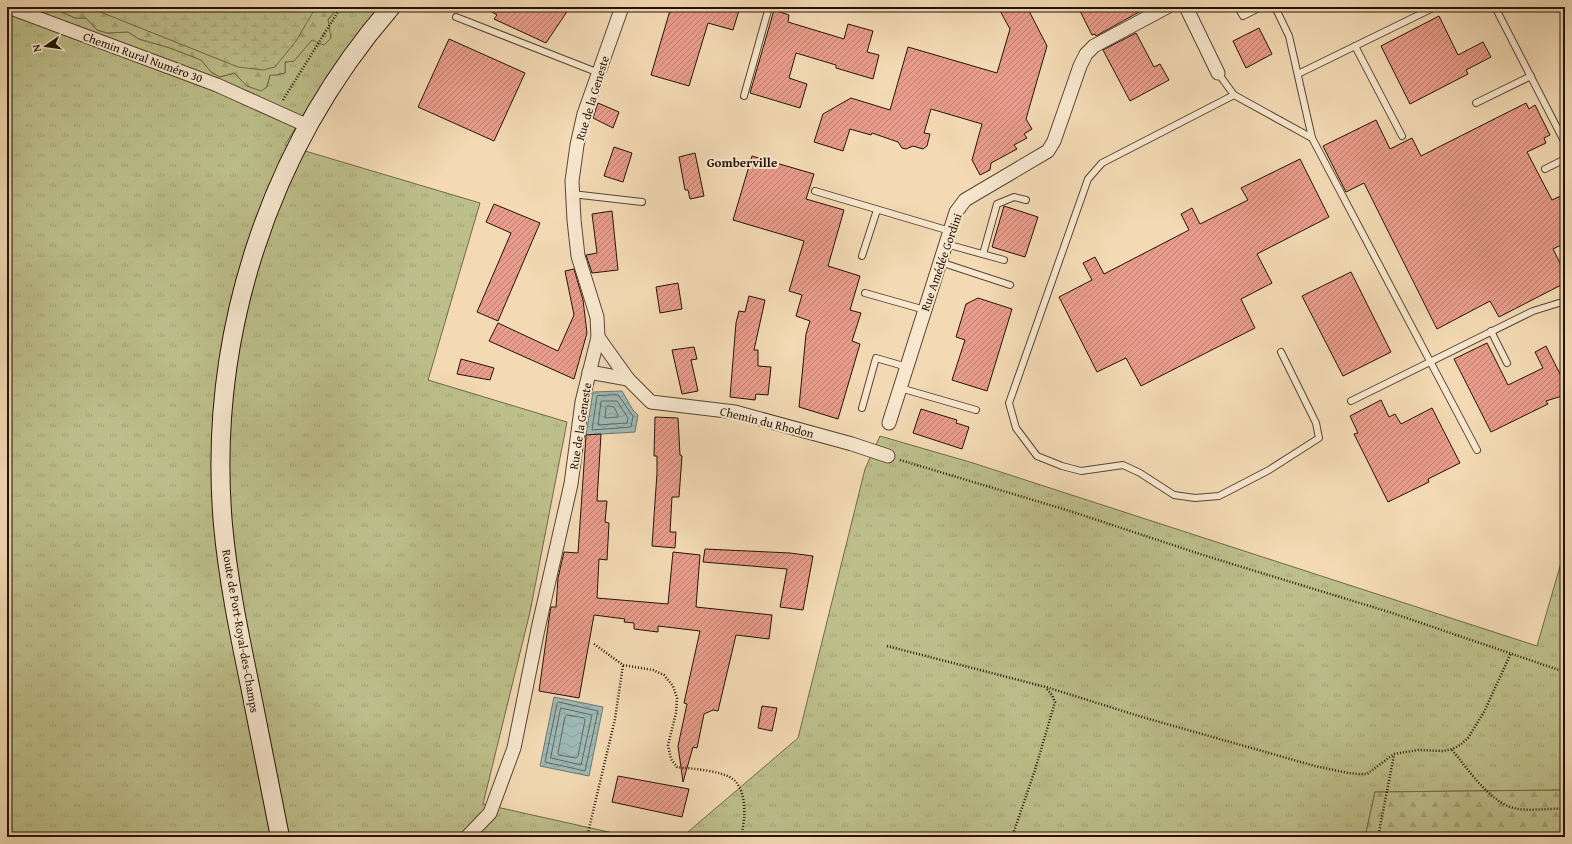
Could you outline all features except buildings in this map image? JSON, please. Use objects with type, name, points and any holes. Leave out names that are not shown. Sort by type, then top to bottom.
[{"type":"main road","name":"Route de Port-Royal-des-Champs","points":[[280,837],[237,624],[228,568],[220,476],[222,427],[227,370],[234,325],[244,283],[255,246],[288,164],[308,126],[348,60],[391,7]]},
{"type":"street","name":"Chemin Rural Numéro 30","points":[[8,7],[217,85],[308,126]]},
{"type":"street","name":"Rue de la Geneste","points":[[467,837],[490,813],[514,748],[538,629],[571,484],[582,402],[598,337],[597,316],[578,256],[572,181],[577,145],[584,114],[622,7]]},
{"type":"street","name":"Rue Amédée Gordini","points":[[889,424],[956,212],[965,200],[1048,151],[1054,141],[1086,54],[1094,46],[1167,7]]},
{"type":"street","points":[[1186,7],[1218,73]]},
{"type":"street","name":"Chemin du Rhodon","points":[[598,337],[628,379],[651,402],[735,412],[852,444],[888,456]]},
{"type":"street","points":[[589,372],[628,379]]},
{"type":"lane","points":[[744,96],[769,7]]},
{"type":"lane","points":[[1238,7],[1243,16],[1261,7]]},
{"type":"lane","points":[[1275,7],[1289,36],[1312,138],[1477,450]]},
{"type":"lane","points":[[1298,74],[1435,7]]},
{"type":"lane","points":[[1495,7],[1565,143]]},
{"type":"lane","points":[[456,17],[599,72]]},
{"type":"lane","points":[[1355,46],[1402,136]]},
{"type":"lane","points":[[1218,73],[1234,95],[1312,138]]},
{"type":"lane","points":[[1476,103],[1531,76]]},
{"type":"lane","points":[[1234,95],[1102,163],[1088,179],[1009,403],[1016,428],[1037,456],[1062,466],[1081,471],[1123,465],[1140,473],[1174,495],[1195,498],[1218,496],[1269,470],[1319,438],[1316,423],[1281,352]]},
{"type":"lane","points":[[1545,169],[1565,159]]},
{"type":"lane","points":[[814,191],[950,230]]},
{"type":"lane","points":[[572,194],[642,202]]},
{"type":"lane","points":[[983,254],[997,204],[1014,197],[1026,200]]},
{"type":"lane","points":[[862,256],[877,210]]},
{"type":"lane","points":[[946,244],[1004,260]]},
{"type":"lane","points":[[940,262],[1010,285]]},
{"type":"lane","points":[[865,293],[925,310]]},
{"type":"lane","points":[[1350,401],[1532,311],[1559,303],[1565,303]]},
{"type":"lane","points":[[1491,331],[1507,363]]},
{"type":"lane","points":[[862,408],[876,358],[907,367]]},
{"type":"lane","points":[[900,388],[976,410]]},
{"type":"path","points":[[276,111],[341,7]]},
{"type":"path","points":[[888,456],[1072,512],[1203,555],[1389,612],[1565,672]]},
{"type":"path","points":[[594,644],[623,665],[653,670],[664,675],[673,686],[676,698],[676,712],[668,745],[671,759],[676,767],[721,774],[734,780],[740,789],[743,798],[744,814],[741,837]]},
{"type":"path","points":[[887,646],[1046,687],[1142,717],[1315,766],[1348,773],[1367,774],[1394,754],[1418,750],[1444,751],[1460,745],[1468,738],[1484,712],[1511,653]]},
{"type":"path","points":[[588,837],[615,719],[623,665]]},
{"type":"path","points":[[1012,837],[1035,770],[1055,702],[1046,687]]},
{"type":"path","points":[[1452,749],[1496,800],[1517,808],[1565,809]]},
{"type":"path","points":[[1378,837],[1394,754]]},
{"type":"green space","points":[[51,7],[75,18],[86,18],[97,30],[108,33],[128,32],[139,39],[170,48],[202,60],[211,72],[220,77],[234,73],[247,86],[267,87],[270,74],[276,75],[285,73],[285,62],[294,61],[339,7],[380,7],[328,75],[285,145],[480,203],[428,380],[567,422],[530,612],[483,804],[631,837],[7,837],[7,10],[45,15]]},
{"type":"green space","points":[[51,7],[339,7],[328,19],[331,38],[324,45],[312,40],[294,61],[285,62],[285,73],[270,75],[267,87],[261,91],[247,86],[234,73],[220,77],[211,72],[201,60],[170,48],[139,39],[128,32],[107,33],[97,30],[86,18],[75,18]]},
{"type":"green space","points":[[88,7],[316,7],[296,41],[275,67],[263,70],[238,67]]},
{"type":"green space","points":[[880,436],[973,463],[1537,646],[1565,549],[1565,790],[1375,792],[1365,837],[682,837],[798,738],[865,469]]},
{"type":"green space","points":[[1565,790],[1565,837],[1365,837],[1375,792]]},
{"type":"water","points":[[622,391],[633,410],[638,415],[635,432],[586,435],[593,392]]},
{"type":"water","points":[[554,697],[603,707],[589,776],[540,766]]},
{"type":"district","name":"Gomberville","points":[[742,162]]}]
